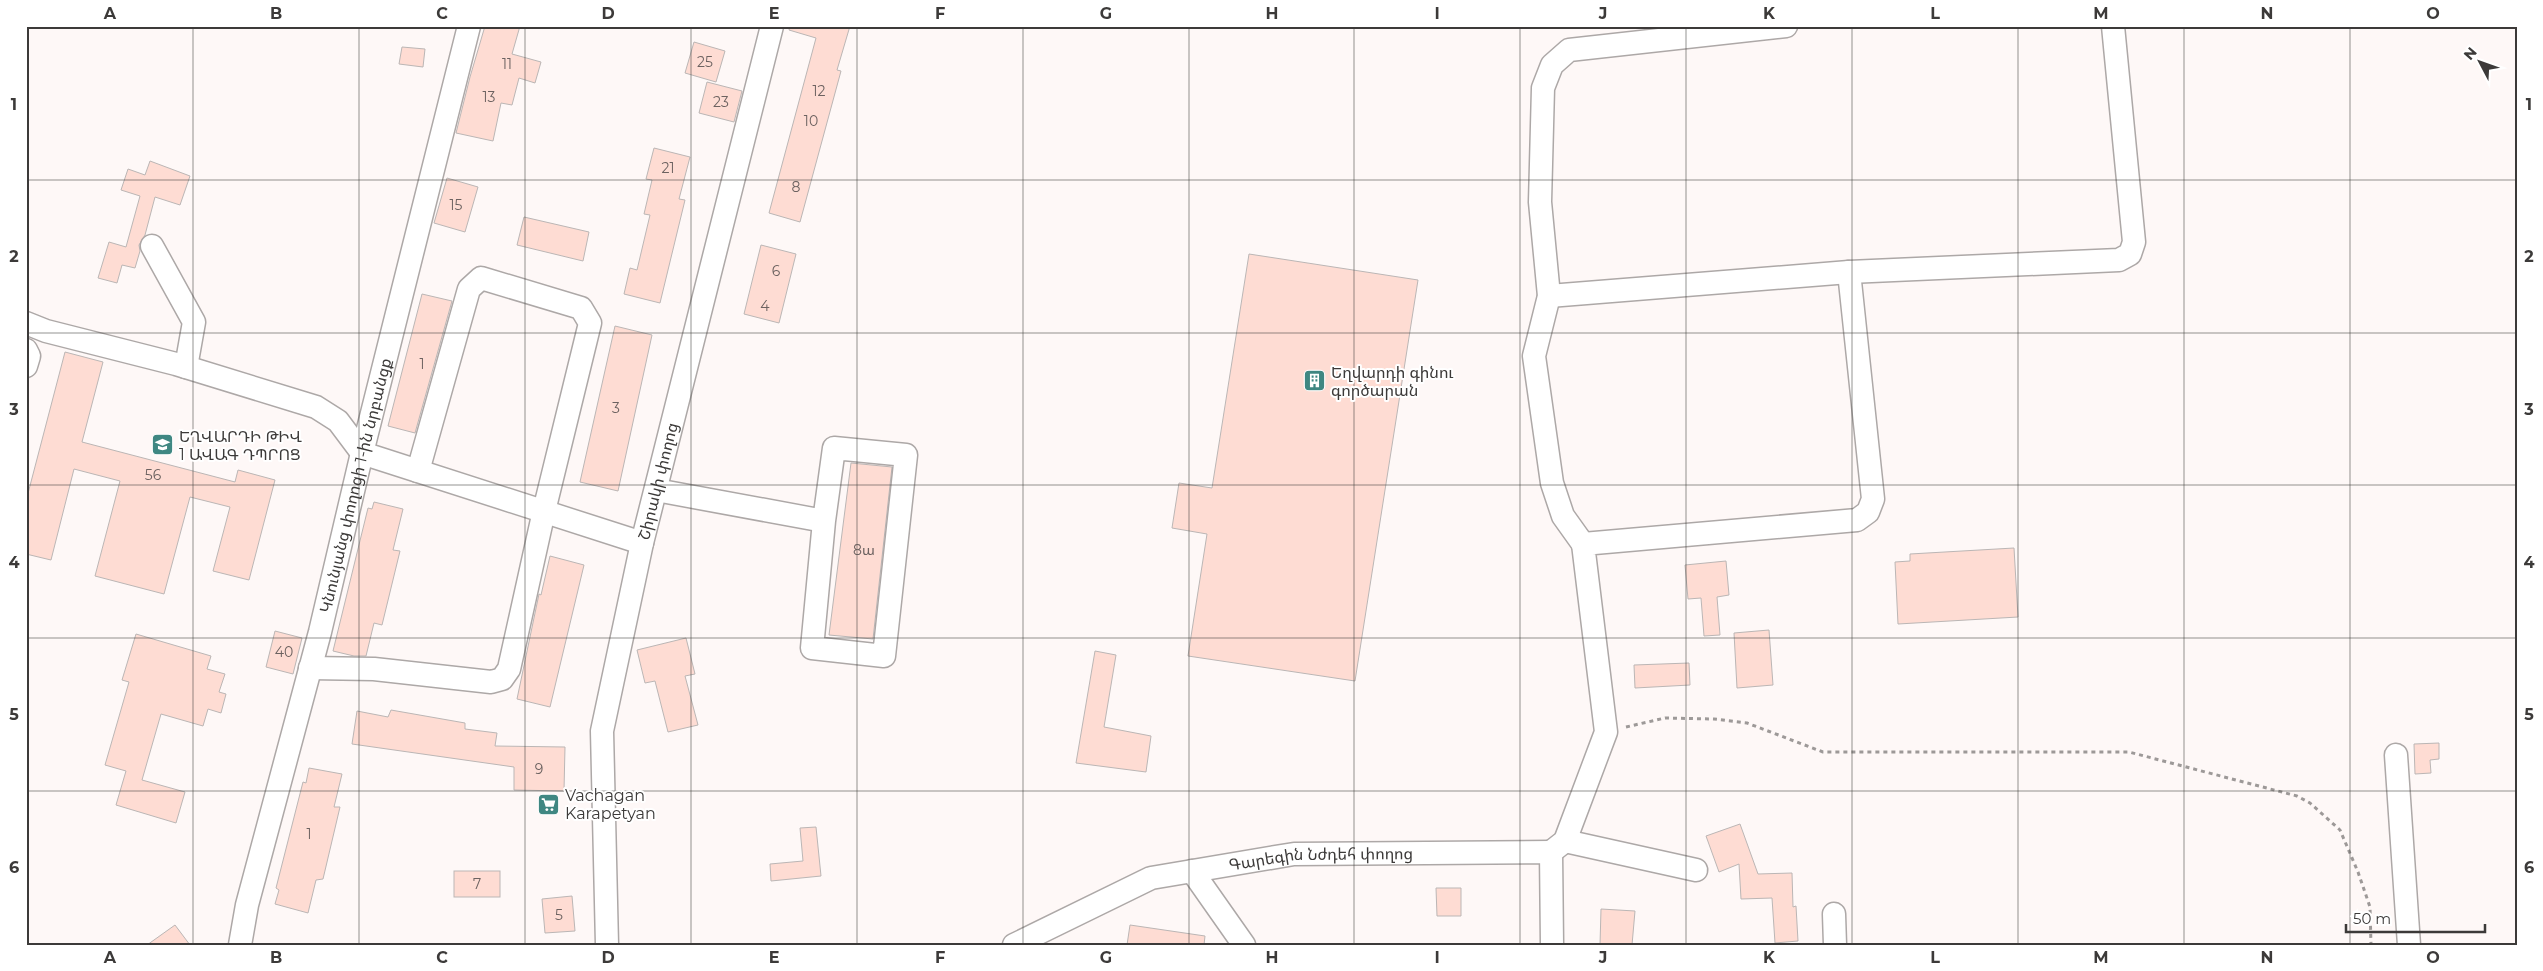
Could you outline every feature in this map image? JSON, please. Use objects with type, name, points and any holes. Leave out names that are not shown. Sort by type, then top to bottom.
[{"type":"street","name":"Կնունյանց փողոցի 1-ին նրբանցք","points":[[240,945],[247,905],[310,668],[469,26]]},
{"type":"street","name":"Շիրակի փողոց","points":[[607,945],[602,731],[642,543],[772,26]]},
{"type":"street","points":[[1552,945],[1558,847],[1606,732],[1583,544],[1563,516],[1552,483],[1534,356],[1549,296],[1540,202],[1544,88],[1552,65],[1569,50],[1786,26]]},
{"type":"street","points":[[1549,296],[1849,272],[2119,260],[2130,254],[2134,242],[2113,26]]},
{"type":"street","points":[[152,246],[194,322],[186,367]]},
{"type":"street","points":[[1583,544],[1857,520],[1868,512],[1873,499],[1849,272]]},
{"type":"street","points":[[310,668],[374,669],[491,682],[502,678],[509,669],[544,512],[590,323],[581,308],[481,278],[469,289],[418,471]]},
{"type":"street","points":[[26,324],[186,367],[316,407],[338,421],[362,453],[642,543]]},
{"type":"street","points":[[26,350],[29,356],[26,366]]},
{"type":"street","points":[[834,448],[906,455],[884,656],[812,648],[824,521],[834,448]]},
{"type":"street","points":[[656,490],[824,521]]},
{"type":"street","points":[[2396,755],[2409,945]]},
{"type":"street","name":"Գարեգին Նժդեհ փողոց","points":[[1014,945],[1151,878],[1294,854],[1558,847],[1696,870]]},
{"type":"street","points":[[1192,871],[1244,945]]},
{"type":"street","points":[[1834,914],[1835,945]]},
{"type":"path","points":[[1606,732],[1665,718],[1714,719],[1747,723],[1823,752],[2129,752],[2288,793],[2310,803],[2340,830],[2358,872],[2370,907],[2371,945]]},
{"type":"building","points":[[485,26],[520,26],[512,54],[541,62],[535,83],[519,78],[512,105],[501,103],[493,141],[456,133]]},
{"type":"building","points":[[790,26],[850,26],[837,70],[841,71],[800,222],[769,213],[816,38],[789,30]]},
{"type":"building","points":[[694,42],[725,51],[716,82],[685,73]]},
{"type":"building","points":[[402,47],[425,49],[423,67],[399,64]]},
{"type":"building","points":[[707,82],[742,91],[734,122],[699,113]]},
{"type":"building","points":[[654,148],[690,157],[679,199],[685,200],[660,303],[624,294],[630,268],[637,270],[650,215],[644,214],[652,180],[646,179]]},
{"type":"building","points":[[150,161],[190,176],[180,205],[155,197],[145,235],[139,245],[140,251],[135,268],[122,265],[117,283],[98,278],[109,242],[126,247],[140,196],[121,190],[128,169],[145,175]]},
{"type":"building","points":[[447,178],[478,187],[465,232],[434,223]]},
{"type":"building","points":[[524,217],[589,232],[583,261],[517,245]]},
{"type":"building","points":[[761,245],[796,254],[779,323],[744,314]]},
{"type":"building","name":"Եղվարդի գինու գործարան","points":[[1249,254],[1418,280],[1355,681],[1188,656],[1207,534],[1172,528],[1179,483],[1212,488]]},
{"type":"building","points":[[422,294],[452,301],[415,433],[388,426]]},
{"type":"building","points":[[615,326],[652,335],[618,491],[580,482]]},
{"type":"building","points":[[65,352],[103,362],[82,442],[235,482],[238,470],[275,480],[249,580],[213,571],[230,507],[190,497],[164,594],[95,576],[120,481],[74,469],[51,560],[26,554],[26,501]]},
{"type":"building","points":[[851,463],[892,467],[873,639],[829,635]]},
{"type":"building","points":[[374,502],[403,509],[393,550],[400,551],[382,625],[374,623],[366,656],[354,656],[333,651],[368,508],[372,509]]},
{"type":"building","points":[[2014,548],[2018,617],[1898,624],[1895,562],[1910,561],[1910,554]]},
{"type":"building","points":[[550,556],[584,565],[550,707],[517,699],[539,594],[541,595]]},
{"type":"building","points":[[1726,561],[1729,595],[1717,597],[1720,635],[1704,636],[1701,598],[1688,599],[1685,565]]},
{"type":"building","points":[[1769,630],[1773,685],[1737,688],[1734,633]]},
{"type":"building","points":[[275,631],[302,638],[293,674],[266,667]]},
{"type":"building","points":[[136,634],[211,656],[207,669],[225,674],[219,692],[226,694],[221,713],[208,709],[203,726],[161,714],[142,780],[185,792],[176,823],[116,805],[126,771],[105,765],[129,682],[122,680]]},
{"type":"building","points":[[686,638],[695,674],[685,676],[698,725],[668,732],[655,681],[645,683],[637,650]]},
{"type":"building","points":[[1095,651],[1116,655],[1104,727],[1151,736],[1146,772],[1076,763]]},
{"type":"building","points":[[1689,663],[1690,685],[1635,688],[1634,665]]},
{"type":"building","points":[[391,710],[465,723],[465,729],[497,733],[495,746],[565,747],[564,791],[514,790],[514,767],[352,744],[357,711],[388,717]]},
{"type":"building","points":[[2439,743],[2439,759],[2430,760],[2431,773],[2415,774],[2414,744]]},
{"type":"building","points":[[309,768],[342,774],[334,807],[340,807],[323,879],[316,880],[308,913],[275,904],[279,890],[276,888],[303,782],[306,783]]},
{"type":"building","points":[[1740,824],[1758,874],[1792,873],[1793,907],[1796,906],[1798,941],[1775,943],[1772,898],[1741,899],[1739,864],[1719,872],[1706,836]]},
{"type":"building","points":[[816,827],[821,876],[771,881],[770,864],[803,861],[800,828]]},
{"type":"building","points":[[454,871],[500,871],[500,897],[454,897]]},
{"type":"building","points":[[1436,888],[1461,888],[1461,916],[1437,916]]},
{"type":"building","points":[[572,896],[575,931],[545,933],[542,899]]},
{"type":"building","points":[[1601,909],[1635,911],[1632,945],[1600,945]]},
{"type":"building","points":[[175,925],[190,945],[147,945]]},
{"type":"building","points":[[1130,925],[1205,936],[1204,945],[1127,945]]},
{"type":"place","name":"Եղվարդի գինու գործարան","points":[[1315,381]]},
{"type":"place","name":"ԵՂՎԱՐԴԻ ԹԻՎ 1 ԱՎԱԳ ԴՊՐՈՑ","points":[[163,445]]},
{"type":"place","name":"Vachagan Karapetyan","points":[[549,804]]}]
